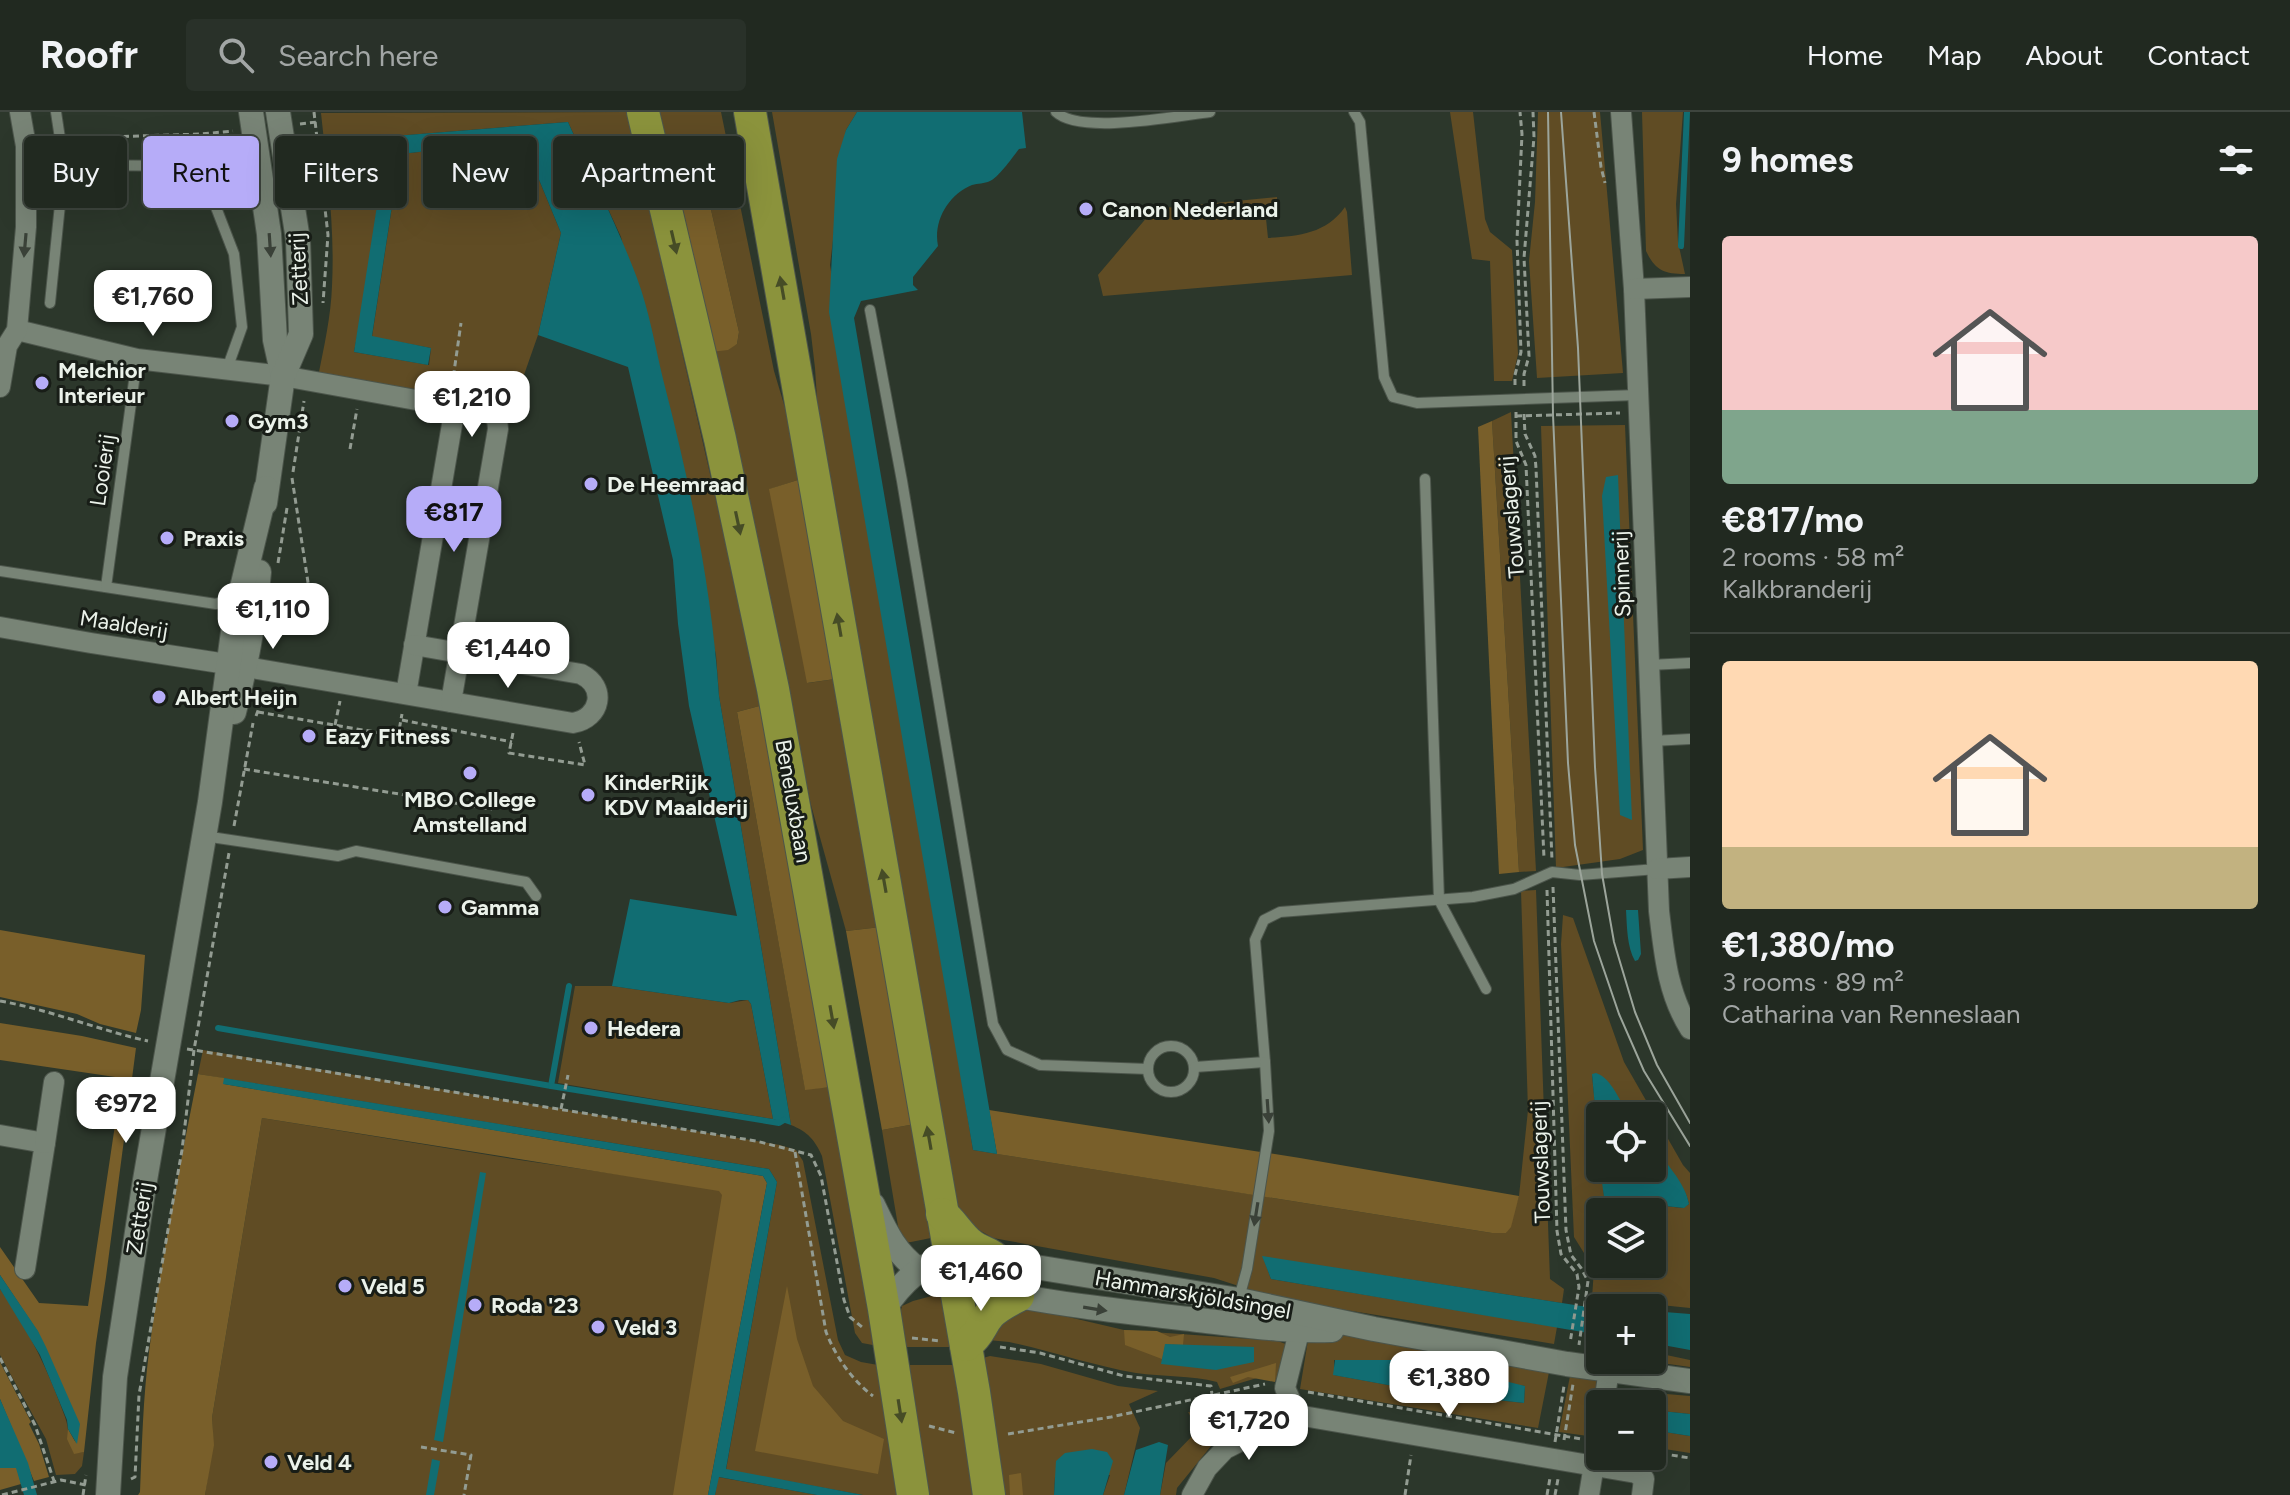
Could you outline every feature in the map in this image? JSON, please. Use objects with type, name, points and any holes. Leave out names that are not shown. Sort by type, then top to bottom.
[{"type":"main road","name":"Beneluxbaan","points":[[643,112],[720,439],[773,689],[884,1309],[913,1495]]},
{"type":"main road","points":[[750,114],[966,1345],[989,1495]]},
{"type":"main road","points":[[942,1214],[973,1248],[993,1254],[998,1261]]},
{"type":"main road","points":[[966,1345],[979,1335],[987,1317],[994,1310],[1018,1296]]},
{"type":"street","points":[[0,387],[26,227],[26,146],[20,112]]},
{"type":"street","name":"Zetterij","points":[[251,112],[269,234],[275,340],[283,376]]},
{"type":"street","name":"Zetterij","points":[[108,1492],[115,1377],[144,1186],[157,1043],[210,802],[247,667],[255,620],[266,488],[283,376],[301,334],[298,240],[278,112]]},
{"type":"street","name":"Spinnerij","points":[[1621,112],[1634,289],[1661,927],[1670,984],[1680,1013],[1690,1029]]},
{"type":"street","points":[[1634,289],[1690,287]]},
{"type":"street","points":[[8,339],[137,359],[283,376],[490,413],[497,419],[498,429],[451,702]]},
{"type":"street","points":[[406,694],[452,406]]},
{"type":"street","name":"Zetterij","points":[[247,667],[235,617],[266,488]]},
{"type":"street","name":"Maalderij","points":[[0,627],[573,723]]},
{"type":"street","points":[[414,645],[581,674],[597,689],[597,704],[586,719],[573,723]]},
{"type":"street","points":[[1657,869],[1690,867]]},
{"type":"street","points":[[25,1269],[54,1082]]},
{"type":"street","points":[[0,1135],[45,1143]]},
{"type":"street","points":[[859,1176],[889,1239],[904,1258],[919,1270]]},
{"type":"street","name":"Hammarskjöldsingel","points":[[953,1270],[993,1265],[998,1261],[1239,1300],[1301,1323]]},
{"type":"street","points":[[884,1309],[898,1289],[919,1270],[936,1262],[953,1270]]},
{"type":"street","name":"Hammarskjöldsingel","points":[[953,1270],[1018,1296],[1115,1312],[1374,1329],[1586,1366]]},
{"type":"street","points":[[1297,1415],[1285,1388],[1301,1323]]},
{"type":"street","name":"Hammarskjöldsingel","points":[[1643,1374],[1690,1381]]},
{"type":"street","points":[[1192,1495],[1207,1468],[1225,1449],[1264,1425],[1297,1415],[1586,1465]]},
{"type":"street","points":[[1589,1495],[1593,1470]]},
{"type":"street","points":[[1618,1470],[1636,1473],[1644,1479],[1642,1495]]},
{"type":"lane","points":[[56,112],[60,136]]},
{"type":"lane","points":[[1056,112],[1064,119],[1118,124],[1210,112]]},
{"type":"lane","points":[[1354,112],[1360,122],[1384,377],[1393,397],[1417,403],[1520,399],[1638,404]]},
{"type":"lane","points":[[127,165],[200,166],[234,254],[242,327],[227,369]]},
{"type":"lane","points":[[50,303],[60,208]]},
{"type":"lane","points":[[870,310],[902,481],[993,1024],[1007,1050],[1040,1065],[1148,1069]]},
{"type":"lane","name":"Looierij","points":[[106,587],[137,359]]},
{"type":"lane","points":[[1425,479],[1439,900],[1486,989]]},
{"type":"lane","name":"Maalderij","points":[[0,571],[216,604],[241,595]]},
{"type":"lane","points":[[1649,665],[1690,663]]},
{"type":"lane","points":[[1652,741],[1690,739]]},
{"type":"lane","points":[[204,836],[338,856],[356,851],[526,882],[536,896]]},
{"type":"lane","points":[[1239,1300],[1247,1269],[1269,1131],[1255,940],[1264,920],[1280,912],[1473,897],[1514,889],[1548,875],[1657,869]]},
{"type":"lane","points":[[1165,1046],[1188,1053],[1195,1067],[1190,1084],[1170,1093],[1156,1088],[1149,1079],[1148,1069],[1156,1051],[1165,1046]]},
{"type":"lane","points":[[1195,1067],[1265,1062]]},
{"type":"path","points":[[1008,1434],[1111,1417],[1264,1384],[1565,1436],[1572,1364],[1571,1338],[1579,1287],[1577,1274],[1561,1254],[1557,1231],[1548,875],[1526,465],[1516,441],[1520,399],[1515,375],[1521,352],[1517,240],[1522,134],[1520,112]]},
{"type":"path","name":"Touwslagerij","points":[[1533,112],[1534,137],[1524,258],[1529,356],[1520,399],[1525,434],[1535,456],[1536,468],[1548,875],[1566,1230],[1571,1255],[1588,1281],[1580,1340],[1572,1364]]},
{"type":"path","points":[[127,136],[201,134]]},
{"type":"path","points":[[452,406],[461,323]]},
{"type":"path","points":[[350,449],[361,390]]},
{"type":"path","points":[[1516,416],[1638,404]]},
{"type":"path","points":[[292,478],[315,628]]},
{"type":"path","points":[[2,1495],[61,1480],[108,1492],[135,1477],[139,1395],[182,1150],[194,1050],[250,736],[265,697],[247,667]]},
{"type":"path","points":[[258,712],[398,736],[406,694]]},
{"type":"path","points":[[517,714],[509,753],[585,765],[573,723]]},
{"type":"path","points":[[401,720],[512,742]]},
{"type":"path","points":[[244,769],[492,809]]},
{"type":"path","points":[[0,1001],[70,1017],[106,1032],[157,1043],[756,1141],[795,1152],[826,1332],[834,1353],[862,1387],[882,1403]]},
{"type":"path","points":[[561,1109],[568,1075]]},
{"type":"path","points":[[0,1358],[35,1425],[52,1481]]},
{"type":"path","points":[[1554,1447],[1572,1364]]},
{"type":"path","points":[[1218,1395],[1237,1443]]},
{"type":"path","points":[[918,1422],[942,1431],[968,1435]]},
{"type":"path","points":[[1405,1495],[1414,1436]]},
{"type":"path","points":[[421,1447],[471,1455],[464,1495]]},
{"type":"path","points":[[1666,1454],[1690,1458]]},
{"type":"shaded area","points":[[627,112],[633,136],[574,136],[568,122],[395,136],[323,136],[321,113]]},
{"type":"shaded area","points":[[656,112],[721,112],[726,136],[665,136],[661,135]]},
{"type":"shaded area","points":[[772,112],[857,112],[846,130],[830,265],[973,1150],[1506,1233],[1519,1196],[1528,1110],[1521,891],[1536,890],[1550,1279],[1564,1289],[1562,1303],[1263,1257],[1271,1279],[1557,1327],[1554,1344],[1279,1299],[1214,1278],[993,1238],[972,1226],[957,1209],[821,460],[811,334]]},
{"type":"shaded area","points":[[1450,112],[1473,112],[1485,219],[1490,232],[1512,250],[1518,354],[1512,381],[1494,381],[1490,261],[1472,259]]},
{"type":"shaded area","points":[[1538,112],[1600,112],[1623,373],[1537,378],[1529,261],[1535,202]]},
{"type":"shaded area","points":[[1642,112],[1683,112],[1676,204],[1678,242],[1685,274],[1661,270],[1646,251]]},
{"type":"shaded area","points":[[423,152],[423,208],[537,208],[537,175],[561,233],[538,335],[512,409],[318,377],[330,309],[330,208],[381,208],[354,352],[429,365],[431,348],[372,337],[392,208],[407,208],[407,153]]},
{"type":"shaded area","points":[[1277,197],[1277,208],[1265,209],[1268,238],[1311,232],[1329,223],[1345,207],[1352,275],[1103,296],[1098,275],[1154,209]]},
{"type":"shaded area","points":[[608,208],[649,208],[763,705],[737,712],[805,1089],[831,1087],[878,1346],[862,1343],[855,1333],[822,1156],[810,1137],[791,1125],[719,696],[716,655],[621,237]]},
{"type":"shaded area","points":[[677,208],[711,208],[739,332],[737,344],[728,350],[710,352]]},
{"type":"shaded area","points":[[711,208],[741,208],[774,371],[794,438],[801,479],[770,489],[808,683],[835,679],[881,927],[846,931],[811,805],[710,352],[737,344],[739,332]]},
{"type":"shaded area","points":[[1511,412],[1536,871],[1519,872],[1492,421]]},
{"type":"shaded area","points":[[1492,421],[1519,872],[1499,874],[1478,427]]},
{"type":"shaded area","points":[[1625,425],[1643,850],[1620,859],[1556,868],[1541,426]]},
{"type":"shaded area","points":[[801,479],[835,679],[807,683],[769,489]]},
{"type":"shaded area","points":[[763,705],[831,1087],[805,1090],[737,712]]},
{"type":"shaded area","points":[[1563,915],[1573,918],[1624,1062],[1647,1102],[1617,1102],[1592,1075],[1595,1102],[1586,1102],[1586,1182],[1603,1182],[1606,1198],[1586,1198],[1586,1256],[1574,1237],[1561,944]]},
{"type":"shaded area","points":[[881,927],[915,1124],[882,1130],[846,931]]},
{"type":"shaded area","points":[[0,930],[145,955],[136,1033],[100,1024],[77,1014],[0,997]]},
{"type":"shaded area","points":[[575,986],[612,986],[729,1003],[748,1000],[773,1119],[558,1083]]},
{"type":"shaded area","points":[[0,1023],[136,1048],[84,1452],[74,1454],[67,1439],[68,1429],[76,1443],[38,1332],[0,1275],[0,1247],[39,1303],[88,1306],[122,1078],[0,1060]]},
{"type":"shaded area","points":[[203,1050],[796,1150],[803,1161],[838,1340],[845,1355],[878,1365],[958,1365],[990,1356],[1041,1364],[1118,1386],[1158,1391],[1129,1404],[1140,1428],[1124,1495],[1103,1495],[1110,1475],[1055,1477],[1054,1495],[863,1495],[726,1470],[777,1182],[769,1169],[198,1074]]},
{"type":"shaded area","points":[[198,1074],[224,1078],[224,1084],[763,1176],[767,1183],[708,1495],[673,1495],[722,1195],[719,1191],[262,1118],[212,1418],[214,1445],[205,1495],[138,1495],[145,1387],[154,1317]]},
{"type":"shaded area","points":[[989,1110],[1300,1158],[1519,1196],[1511,1227],[1506,1233],[1492,1233],[997,1154]]},
{"type":"shaded area","name":"Roda '23","points":[[262,1118],[732,1191],[683,1495],[205,1495],[213,1442],[212,1418]]},
{"type":"shaded area","points":[[915,1124],[936,1237],[901,1244],[882,1130]]},
{"type":"shaded area","points":[[1666,1135],[1690,1173],[1690,1308],[1666,1306],[1666,1294],[1592,1294],[1593,1278],[1666,1278],[1666,1206],[1683,1208],[1689,1204],[1682,1187],[1666,1165]]},
{"type":"shaded area","points":[[787,1286],[797,1339],[813,1386],[843,1421],[884,1439],[878,1474],[755,1451]]},
{"type":"shaded area","points":[[0,1289],[45,1367],[65,1417],[74,1453],[84,1452],[82,1466],[75,1474],[56,1475],[46,1439],[0,1355]]},
{"type":"shaded area","points":[[943,1293],[958,1347],[903,1347],[899,1317],[902,1306]]},
{"type":"shaded area","points":[[1023,1309],[1124,1330],[1278,1341],[1288,1345],[1283,1382],[1257,1378],[1220,1389],[1217,1382],[1136,1373],[1009,1342],[988,1340],[992,1327]]},
{"type":"shaded area","points":[[1310,1328],[1550,1367],[1538,1428],[1300,1389]],"holes":[[[1334,1360],[1525,1386],[1524,1403],[1426,1392],[1334,1375]]]},
{"type":"shaded area","points":[[1124,1330],[1157,1331],[1170,1337],[1184,1334],[1183,1345],[1166,1344],[1162,1359],[1125,1345]]},
{"type":"shaded area","points":[[1666,1355],[1690,1360],[1690,1367],[1666,1364]]},
{"type":"shaded area","points":[[0,1362],[31,1422],[29,1424],[49,1477],[34,1481],[0,1399]]},
{"type":"shaded area","points":[[1276,1363],[1275,1382],[1248,1377],[1233,1383],[1230,1377]]},
{"type":"shaded area","points":[[1571,1371],[1599,1376],[1596,1390],[1586,1390],[1586,1436],[1559,1432]]},
{"type":"shaded area","points":[[1268,1394],[1281,1397],[1279,1412],[1236,1429],[1226,1408]]},
{"type":"shaded area","points":[[1666,1394],[1690,1396],[1690,1414],[1666,1411]]},
{"type":"shaded area","points":[[1188,1412],[1212,1415],[1220,1435],[1177,1488],[1176,1495],[1160,1495],[1166,1463],[1198,1430]]},
{"type":"shaded area","points":[[1666,1432],[1690,1436],[1690,1453],[1666,1449]]},
{"type":"shaded area","points":[[0,1468],[17,1468],[21,1484],[0,1490]]},
{"type":"shaded area","points":[[1021,1473],[1023,1495],[1010,1495],[1009,1475]]},
{"type":"shaded area","points":[[718,1477],[817,1495],[715,1495]]},
{"type":"water","points":[[857,112],[1022,112],[1026,148],[1019,149],[993,179],[963,189],[949,202],[940,218],[938,246],[913,277],[913,285],[918,290],[861,301],[854,318],[997,1154],[973,1150],[829,312],[837,159],[846,130]]},
{"type":"water","points":[[568,122],[574,136],[553,136],[553,208],[607,208],[621,239],[648,315],[698,536],[719,696],[791,1125],[773,1119],[748,1000],[729,1003],[612,986],[630,899],[737,916],[689,706],[673,560],[628,367],[538,335],[561,233],[537,175],[537,136],[423,136],[423,152],[407,153],[407,136],[395,136]]},
{"type":"water","points":[[377,208],[392,208],[372,336],[431,348],[428,365],[354,352]]},
{"type":"water","points":[[1618,475],[1632,820],[1620,815],[1602,496],[1606,477]]},
{"type":"water","points":[[1626,910],[1638,910],[1641,954],[1635,961],[1629,943]]},
{"type":"water","points":[[1592,1074],[1602,1076],[1621,1102],[1594,1102]]},
{"type":"water","points":[[224,1078],[769,1169],[777,1182],[726,1469],[863,1495],[817,1495],[719,1477],[715,1495],[708,1495],[767,1183],[763,1176],[223,1084]]},
{"type":"water","points":[[1666,1162],[1679,1180],[1689,1204],[1684,1208],[1666,1206],[1666,1198],[1604,1197],[1602,1182],[1666,1182]]},
{"type":"water","points":[[480,1172],[486,1173],[443,1442],[434,1440]]},
{"type":"water","points":[[1262,1256],[1586,1306],[1586,1333],[1271,1279]]},
{"type":"water","points":[[0,1275],[46,1347],[80,1424],[77,1444],[68,1429],[40,1355],[0,1289]]},
{"type":"water","points":[[1666,1312],[1690,1314],[1690,1350],[1666,1346]]},
{"type":"water","points":[[1165,1344],[1254,1347],[1254,1362],[1216,1370],[1161,1364]]},
{"type":"water","points":[[1335,1360],[1419,1360],[1525,1386],[1524,1403],[1426,1392],[1333,1375]]},
{"type":"water","points":[[0,1399],[28,1463],[37,1495],[24,1495],[16,1468],[0,1468]]},
{"type":"water","points":[[1666,1411],[1690,1414],[1690,1436],[1666,1432]]},
{"type":"water","points":[[1159,1442],[1168,1445],[1160,1495],[1124,1495],[1136,1450]]},
{"type":"water","points":[[1092,1449],[1107,1452],[1113,1461],[1103,1495],[1054,1495],[1056,1461],[1065,1453]]},
{"type":"water","points":[[432,1459],[440,1461],[434,1495],[426,1495]]},
{"type":"waterway","points":[[1681,246],[1687,112]]},
{"type":"waterway","points":[[218,1028],[551,1086],[569,986]]},
{"type":"waterway","points":[[551,1086],[779,1123],[784,1120]]},
{"type":"tram line","points":[[1548,112],[1553,415],[1568,763],[1575,845],[1594,941],[1619,1014],[1644,1071],[1690,1146]]},
{"type":"tram line","points":[[1561,112],[1578,348],[1602,874],[1614,942],[1635,1012],[1657,1065],[1690,1123]]},
{"type":"place","name":"Canon Nederland","points":[[1086,209]]},
{"type":"place","name":"Melchior Interieur","points":[[42,383]]},
{"type":"place","name":"Gym3","points":[[232,421]]},
{"type":"place","name":"De Heemraad","points":[[591,484]]},
{"type":"place","name":"Praxis","points":[[167,538]]},
{"type":"place","name":"Albert Heijn","points":[[159,697]]},
{"type":"place","name":"Eazy Fitness","points":[[309,736]]},
{"type":"place","name":"MBO College Amstelland","points":[[470,773]]},
{"type":"place","name":"KinderRijk KDV Maalderij","points":[[588,795]]},
{"type":"place","name":"Gamma","points":[[445,907]]},
{"type":"place","name":"Hedera","points":[[591,1028]]},
{"type":"place","name":"Veld 5","points":[[345,1286]]},
{"type":"place","name":"Roda '23","points":[[475,1305]]},
{"type":"place","name":"Veld 3","points":[[598,1327]]},
{"type":"place","name":"Veld 4","points":[[271,1462]]}]
